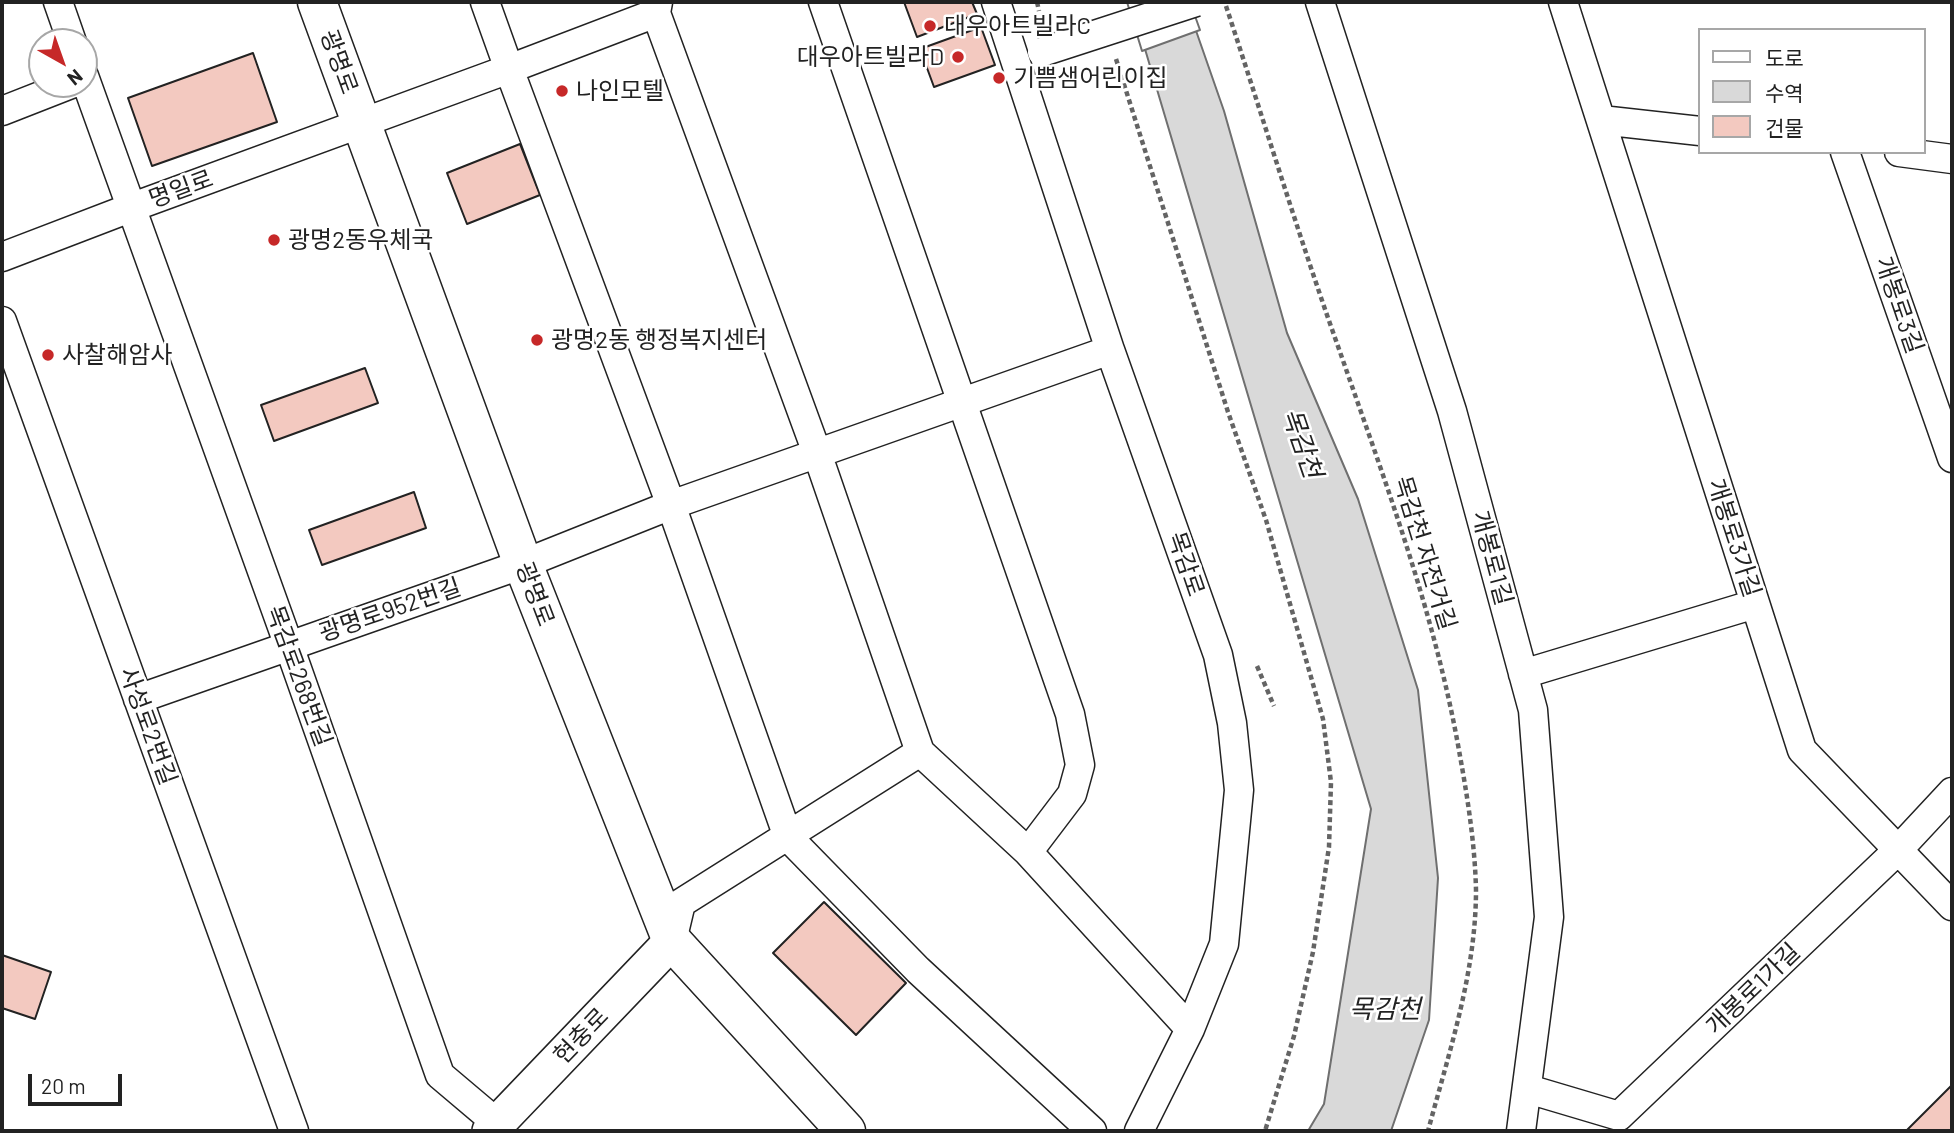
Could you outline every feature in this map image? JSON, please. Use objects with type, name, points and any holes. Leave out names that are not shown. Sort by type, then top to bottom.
[{"type":"main road","name":"광명로","points":[[317,2],[523,564],[672,941],[846,1131]]},
{"type":"street","points":[[58,2],[67,28]]},
{"type":"street","points":[[485,2],[671,505],[788,837],[918,970],[1092,1131]]},
{"type":"street","points":[[823,2],[1070,714],[1080,765],[1072,794],[1028,852]]},
{"type":"street","name":"목감로","points":[[996,2],[1111,350],[1218,655],[1232,723],[1240,790],[1224,944],[1190,1029],[1139,1131]]},
{"type":"street","points":[[1015,62],[1196,2]]},
{"type":"street","name":"개봉로1길","points":[[1320,2],[1452,411],[1533,710],[1549,917],[1521,1131]]},
{"type":"street","name":"개봉로3가길","points":[[1563,2],[1802,750],[1952,906]]},
{"type":"street","points":[[657,8],[817,453],[920,752],[1028,852],[1190,1029]]},
{"type":"street","name":"명일로","points":[[2,257],[509,69],[657,8]]},
{"type":"street","points":[[2,111],[35,98]]},
{"type":"street","name":"목감로268번길","points":[[91,98],[440,1075],[494,1127]]},
{"type":"street","points":[[1601,120],[1699,131]]},
{"type":"street","name":"개봉로3길","points":[[1846,154],[1952,458]]},
{"type":"street","points":[[1914,154],[1952,159]]},
{"type":"street","name":"사성로2번길","points":[[2,321],[294,1131]]},
{"type":"street","name":"광명로952번길","points":[[138,699],[523,564],[671,505],[1111,350]]},
{"type":"street","points":[[1523,674],[1755,604]]},
{"type":"street","points":[[672,941],[681,903],[920,752]]},
{"type":"street","name":"개봉로1가길","points":[[1528,1089],[1619,1116],[1898,850],[1952,792]]},
{"type":"street","name":"현충로","points":[[494,1127],[672,941]]},
{"type":"path","points":[[1037,2],[1039,11]]},
{"type":"path","name":"목감천 자전거길","points":[[1224,2],[1330,326],[1399,521],[1438,653],[1460,754],[1469,804],[1476,891],[1469,978],[1428,1131]]},
{"type":"path","points":[[1114,53],[1228,412],[1266,520],[1323,719],[1331,782],[1329,847],[1313,952],[1294,1036],[1265,1131]]},
{"type":"path","points":[[1257,666],[1274,706]]},
{"type":"water","name":"목감천","points":[[1131,2],[1186,2],[1224,111],[1287,333],[1358,499],[1418,690],[1438,878],[1429,1020],[1391,1131],[1308,1131],[1324,1104],[1371,809]]},
{"type":"pier","points":[[1127,2],[1190,2],[1200,30],[1142,51]]},
{"type":"building","name":"대우아트빌라C","points":[[904,2],[972,2],[977,14],[917,37]]},
{"type":"building","name":"대우아트빌라D","points":[[981,27],[995,65],[934,87],[920,49]]},
{"type":"building","points":[[253,53],[277,122],[152,166],[128,98]]},
{"type":"building","points":[[520,144],[540,195],[467,224],[447,173]]},
{"type":"building","points":[[365,368],[378,403],[274,441],[261,405]]},
{"type":"building","points":[[414,492],[426,528],[322,565],[309,530]]},
{"type":"building","points":[[824,902],[906,983],[856,1035],[773,953]]},
{"type":"building","points":[[2,955],[51,972],[35,1019],[2,1008]]},
{"type":"building","points":[[1952,1085],[1952,1131],[1906,1131]]},
{"type":"place","name":"대우아트빌라C","points":[[930,26]]},
{"type":"place","name":"대우아트빌라D","points":[[958,57]]},
{"type":"place","name":"기쁨샘어린이집","points":[[999,78]]},
{"type":"place","name":"나인모텔","points":[[562,91]]},
{"type":"place","name":"광명2동우체국","points":[[274,240]]},
{"type":"place","name":"광명2동 행정복지센터","points":[[537,340]]},
{"type":"place","name":"사찰해암사","points":[[48,355]]}]
